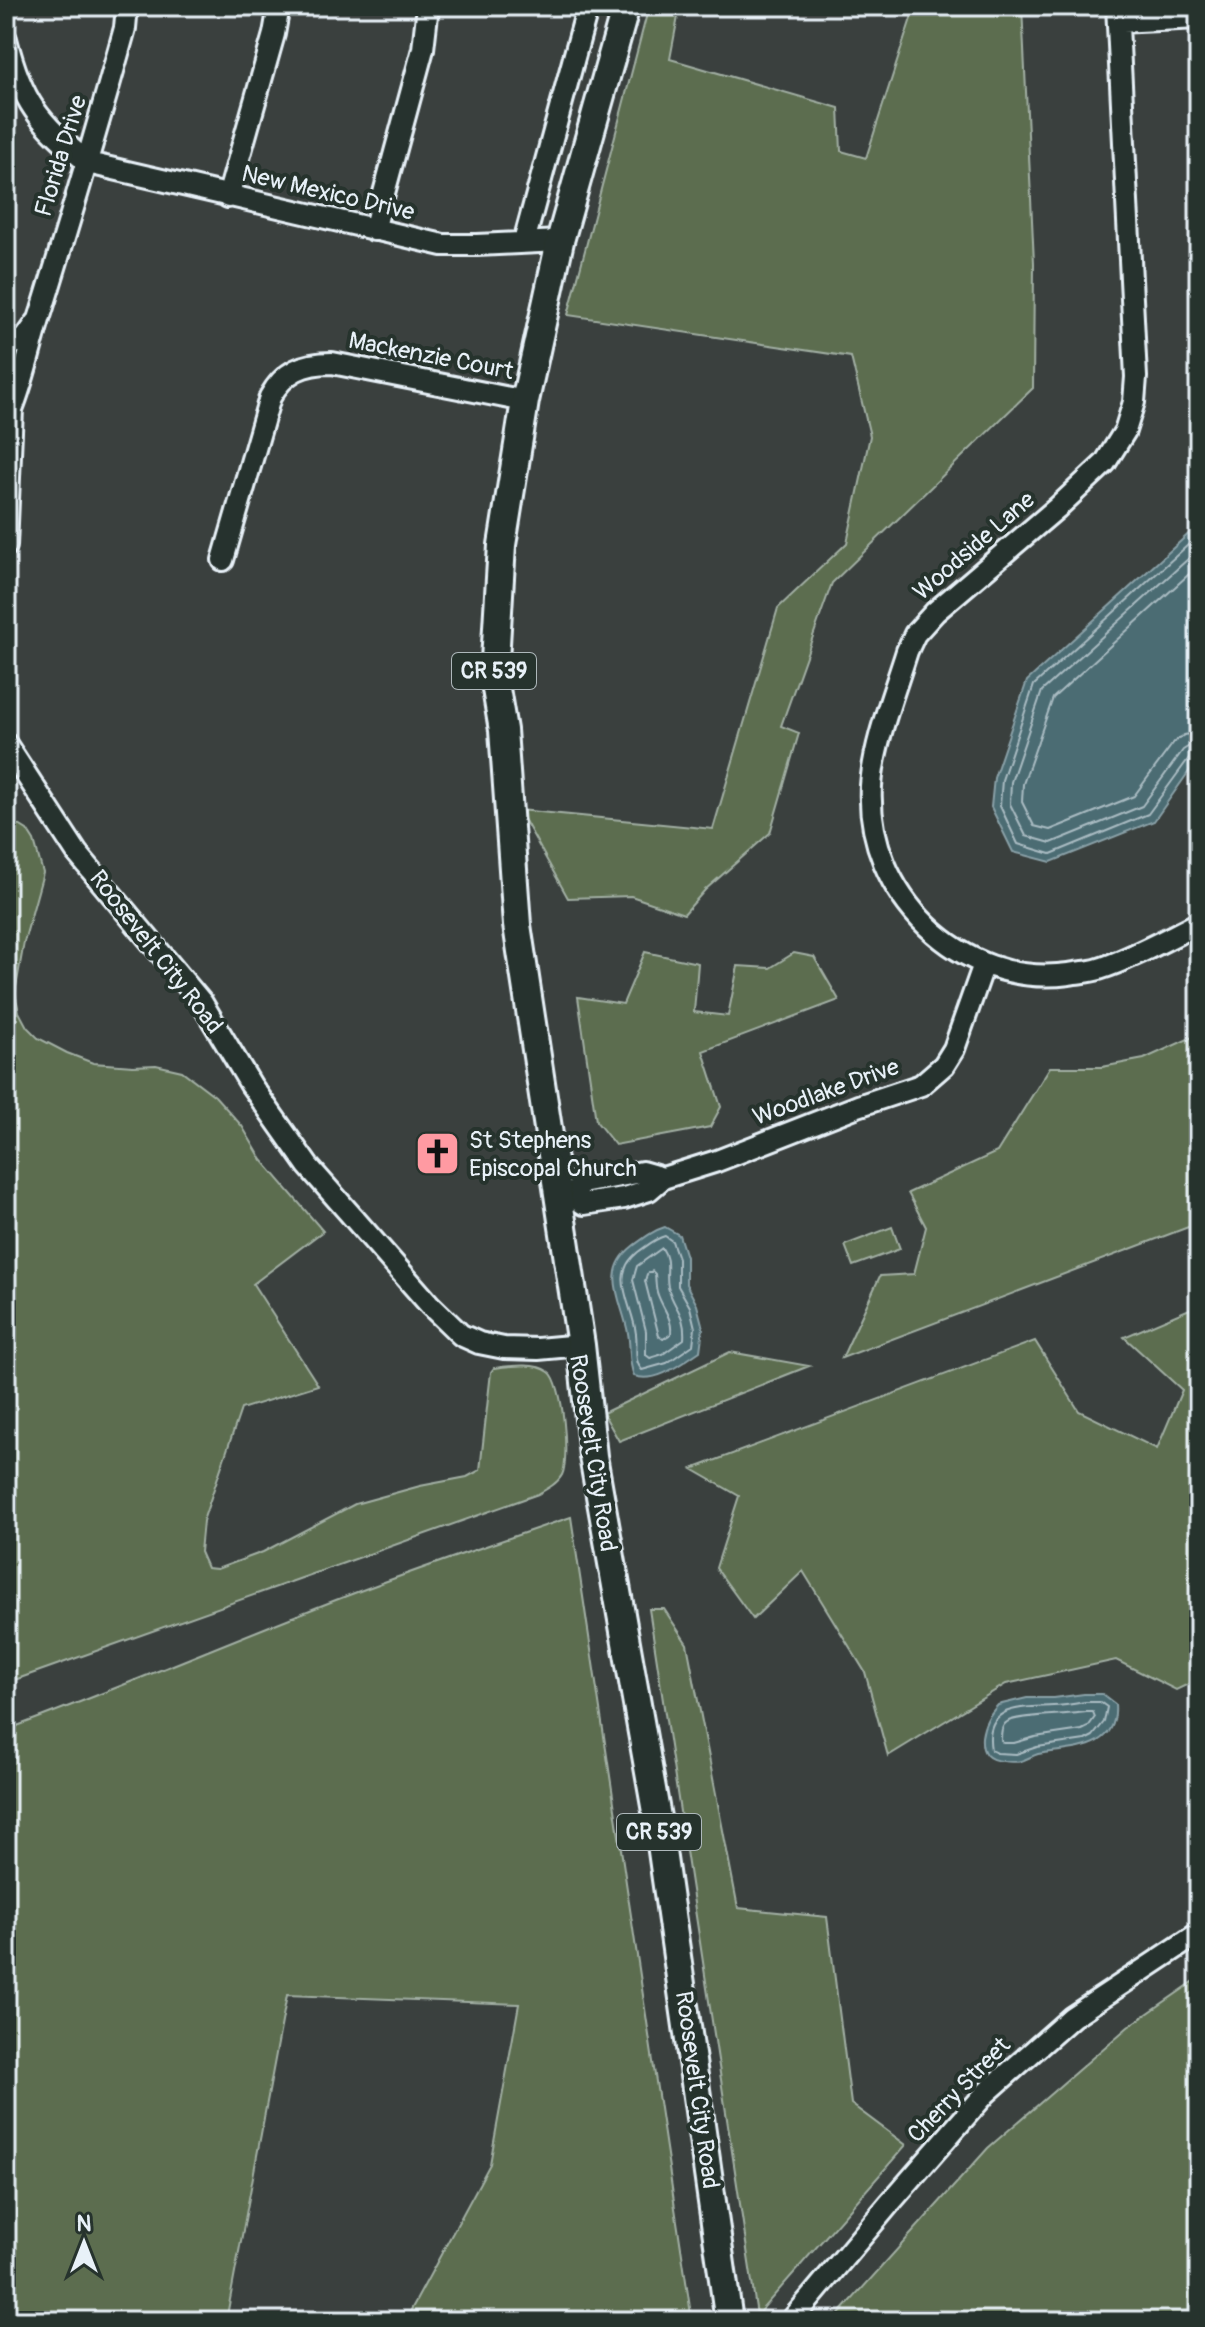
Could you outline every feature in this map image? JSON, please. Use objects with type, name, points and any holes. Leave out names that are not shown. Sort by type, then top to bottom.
[{"type":"main road","name":"CR 539","points":[[581,1345],[565,1197],[517,925],[503,730],[494,677],[502,545],[525,401],[560,241],[626,6]]},
{"type":"main road","name":"Roosevelt City Road","points":[[581,1345],[593,1456],[658,1823],[729,2321]]},
{"type":"street","name":"Florida Drive","points":[[9,410],[26,371],[88,163],[125,28],[127,6]]},
{"type":"street","points":[[228,197],[279,6]]},
{"type":"street","points":[[374,230],[423,49],[428,6]]},
{"type":"street","points":[[524,242],[588,6]]},
{"type":"street","points":[[1118,14],[1199,18]]},
{"type":"street","name":"Woodside Lane","points":[[1118,14],[1136,377],[1134,402],[1125,431],[1105,463],[935,612],[915,634],[907,651],[873,767],[871,817],[876,841],[892,879],[906,902],[928,929],[964,955],[984,964],[1028,975],[1059,975],[1098,969],[1199,923]]},
{"type":"street","points":[[6,39],[21,90],[32,108],[59,139],[88,163]]},
{"type":"street","name":"New Mexico Drive","points":[[88,163],[443,245],[560,241]]},
{"type":"street","points":[[6,346],[28,337],[39,319]]},
{"type":"street","points":[[6,362],[9,410],[6,546]]},
{"type":"street","name":"Mackenzie Court","points":[[223,560],[270,397],[282,378],[296,370],[332,363],[525,401]]},
{"type":"street","name":"Roosevelt City Road","points":[[6,744],[77,853],[202,1003],[251,1085],[293,1146],[430,1305],[461,1335],[479,1343],[504,1348],[538,1349],[581,1345]]},
{"type":"street","name":"Woodlake Drive","points":[[565,1197],[584,1204],[624,1198],[649,1190],[663,1178],[921,1085],[944,1065],[954,1049],[984,964]]},
{"type":"street","name":"Cherry Street","points":[[791,2321],[986,2093],[1072,2017],[1199,1933]]},
{"type":"green space","points":[[649,6],[680,6],[670,59],[839,108],[841,151],[866,158],[915,6],[1022,6],[1034,263],[1033,388],[832,583],[781,726],[799,733],[770,833],[705,890],[684,914],[631,896],[568,898],[519,810],[713,829],[778,608],[847,543],[870,436],[851,357],[568,315]]},
{"type":"green space","points":[[19,825],[27,830],[34,841],[43,873],[24,942],[15,993],[19,1012],[27,1027],[38,1038],[93,1063],[156,1065],[182,1071],[215,1096],[242,1126],[262,1160],[323,1231],[253,1284],[318,1385],[241,1409],[203,1521],[200,1552],[207,1568],[217,1569],[263,1552],[355,1504],[467,1477],[480,1470],[491,1372],[494,1368],[530,1366],[544,1369],[554,1378],[564,1421],[565,1454],[560,1478],[538,1494],[6,1683],[6,842],[10,827]]},
{"type":"green space","points":[[645,952],[698,963],[694,1012],[728,1016],[738,966],[770,968],[794,953],[814,957],[839,1000],[703,1051],[721,1107],[710,1127],[615,1145],[596,1121],[578,997],[623,1004]]},
{"type":"green space","points":[[1199,1034],[1199,1223],[842,1358],[880,1276],[914,1274],[926,1227],[908,1193],[997,1152],[1050,1067],[1102,1067],[1144,1059]]},
{"type":"green space","points":[[892,1227],[900,1249],[853,1266],[845,1245]]},
{"type":"green space","points":[[1199,1305],[1199,1679],[1176,1690],[1116,1660],[1006,1684],[888,1756],[865,1672],[803,1571],[753,1619],[716,1568],[739,1496],[692,1469],[1035,1341],[1079,1411],[1157,1449],[1182,1390],[1124,1337]]},
{"type":"green space","points":[[730,1352],[809,1366],[619,1441],[603,1413]]},
{"type":"green space","points":[[571,1517],[692,2321],[407,2321],[490,2164],[519,2004],[287,1995],[226,2321],[6,2321],[6,1730],[354,1593]]},
{"type":"green space","points":[[649,1609],[664,1609],[687,1644],[738,1908],[827,1917],[851,2104],[906,2145],[757,2315]]},
{"type":"green space","points":[[1199,1978],[1199,2321],[833,2321],[988,2148],[1128,2027]]},
{"type":"water","points":[[1199,521],[1197,760],[1154,821],[1051,862],[1013,852],[991,807],[994,778],[1027,681],[1194,529]]},
{"type":"water","points":[[665,1227],[679,1235],[686,1257],[686,1284],[697,1305],[703,1328],[700,1351],[669,1371],[643,1378],[634,1376],[632,1371],[628,1333],[615,1276],[623,1256],[633,1246]]},
{"type":"water","points":[[1102,1694],[1115,1704],[1114,1720],[1101,1739],[1090,1745],[1038,1754],[1016,1762],[986,1755],[982,1743],[984,1728],[998,1705],[1027,1698]]},
{"type":"place","name":"St Stephens Episcopal Church","points":[[438,1154]]}]
